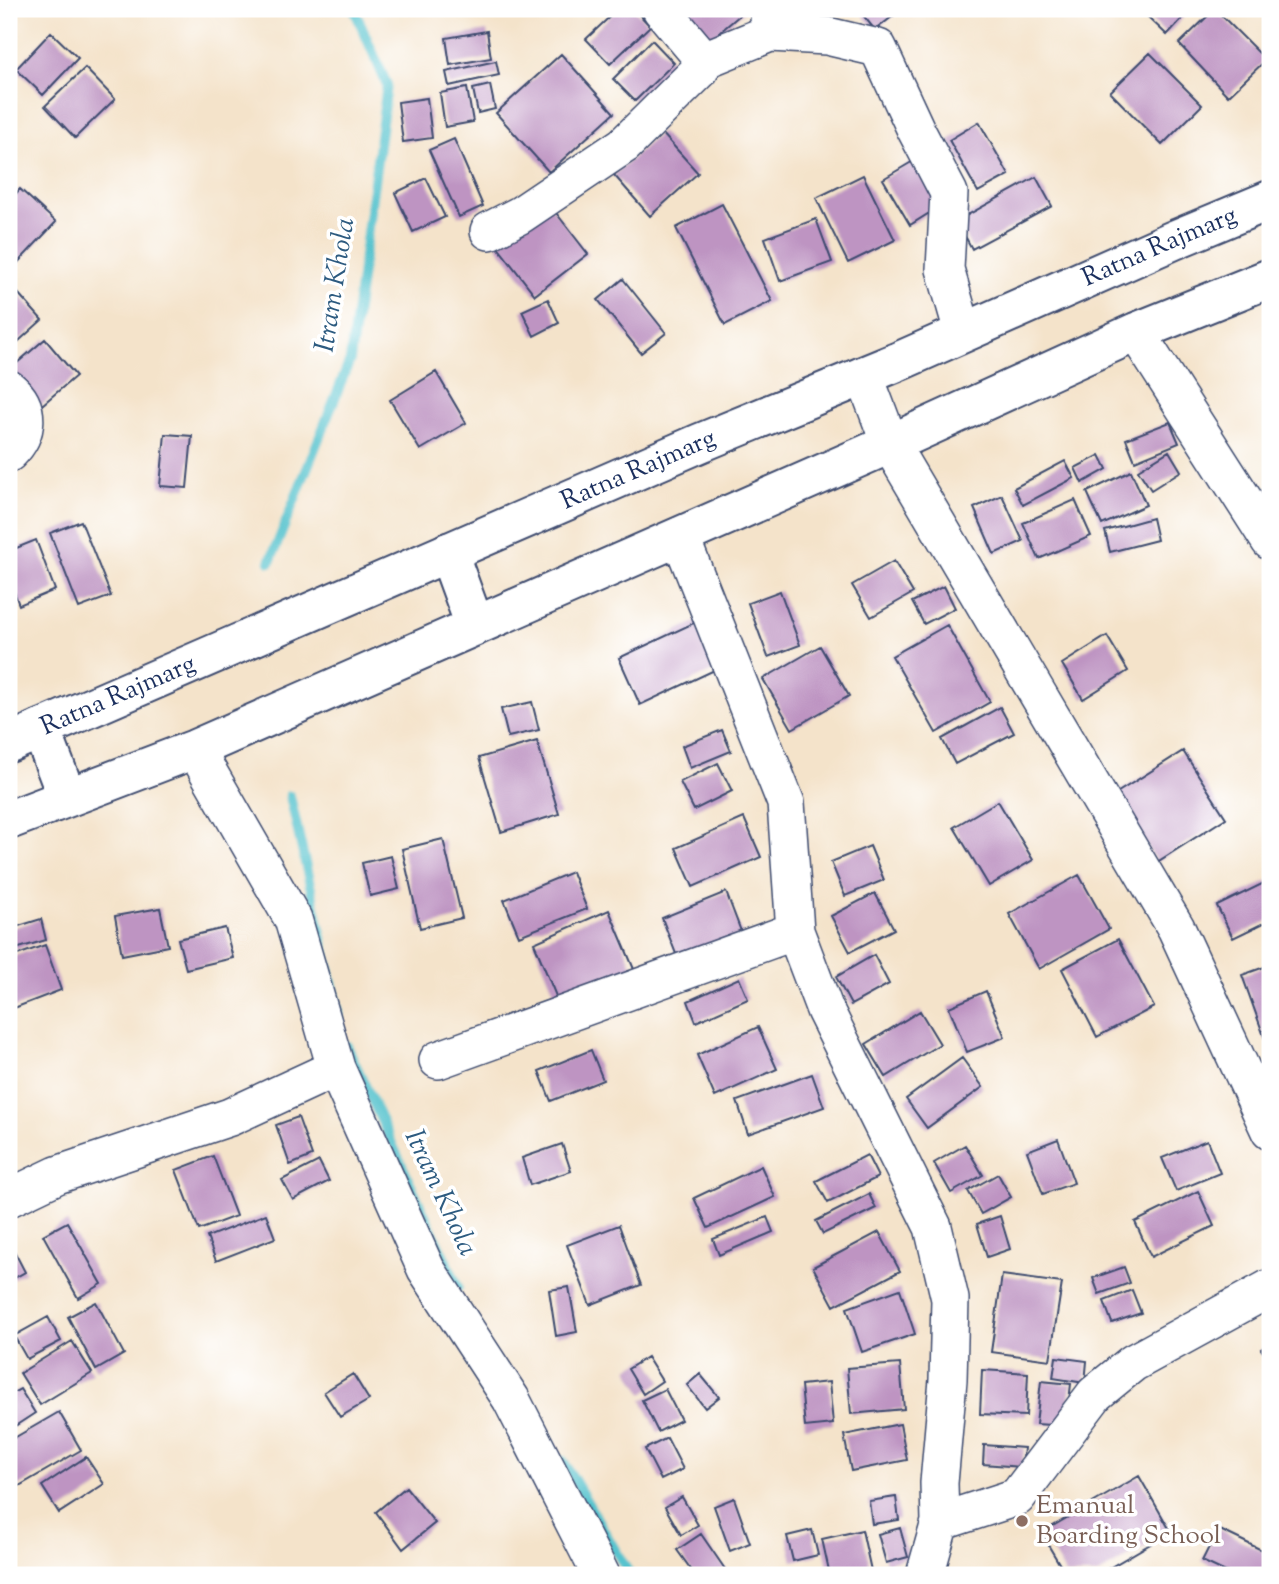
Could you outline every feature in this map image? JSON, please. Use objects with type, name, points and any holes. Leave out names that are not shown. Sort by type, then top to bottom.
[{"type":"main road","name":"Ratna Rajmarg","points":[[25,736],[700,443],[1270,200]]},
{"type":"main road","points":[[9,820],[195,749],[890,444],[1136,332],[1270,278]]},
{"type":"main road","points":[[448,552],[475,626]]},
{"type":"main road","points":[[25,736],[67,797]]},
{"type":"street","points":[[661,9],[704,60]]},
{"type":"street","points":[[489,231],[520,215],[624,145],[700,70],[704,60],[774,21],[878,48],[949,193],[945,269],[963,332]]},
{"type":"street","points":[[1136,332],[1270,541]]},
{"type":"street","points":[[864,375],[890,444],[1176,928],[1270,1131]]},
{"type":"street","points":[[9,389],[19,397],[26,421],[20,442],[9,453]]},
{"type":"street","points":[[680,536],[786,803],[795,931],[825,1010],[933,1227],[950,1299],[939,1483],[940,1522],[925,1575]]},
{"type":"street","points":[[195,749],[293,919],[336,1068],[426,1269],[511,1399],[601,1575]]},
{"type":"street","points":[[438,1060],[795,931]]},
{"type":"street","points":[[9,1198],[57,1175],[230,1117],[336,1068]]},
{"type":"street","points":[[940,1522],[1017,1497],[1095,1394],[1133,1363],[1270,1288]]},
{"type":"building","points":[[618,9],[634,9],[650,26],[610,64],[586,39]]},
{"type":"building","points":[[678,9],[747,9],[700,49]]},
{"type":"building","points":[[858,9],[902,9],[875,30]]},
{"type":"building","points":[[1154,9],[1191,9],[1167,35],[1147,16]]},
{"type":"building","points":[[1215,9],[1266,60],[1228,96],[1179,44]]},
{"type":"building","points":[[487,31],[491,58],[450,65],[446,38]]},
{"type":"building","points":[[51,32],[78,58],[43,95],[16,69]]},
{"type":"building","points":[[652,40],[674,63],[635,101],[613,79]]},
{"type":"building","points":[[1150,53],[1202,105],[1162,145],[1110,92]]},
{"type":"building","points":[[561,54],[614,113],[549,172],[496,113]]},
{"type":"building","points":[[496,61],[499,75],[449,86],[446,72]]},
{"type":"building","points":[[85,68],[115,99],[75,138],[45,106]]},
{"type":"building","points":[[490,85],[495,109],[478,113],[473,89]]},
{"type":"building","points":[[467,88],[473,122],[445,127],[440,93]]},
{"type":"building","points":[[427,98],[432,138],[403,142],[398,102]]},
{"type":"building","points":[[979,122],[1009,175],[978,192],[949,140]]},
{"type":"building","points":[[661,132],[698,173],[650,216],[614,175]]},
{"type":"building","points":[[454,139],[483,206],[459,217],[429,150]]},
{"type":"building","points":[[915,160],[942,205],[910,225],[883,179]]},
{"type":"building","points":[[863,175],[895,240],[848,263],[816,198]]},
{"type":"building","points":[[1036,177],[1052,206],[972,249],[957,221]]},
{"type":"building","points":[[426,178],[445,217],[413,232],[395,193]]},
{"type":"building","points":[[20,189],[56,222],[9,272],[9,201]]},
{"type":"building","points":[[722,204],[772,301],[725,325],[676,228]]},
{"type":"building","points":[[550,205],[588,254],[535,295],[497,246]]},
{"type":"building","points":[[816,219],[832,262],[780,281],[765,238]]},
{"type":"building","points":[[623,279],[666,333],[641,353],[598,300]]},
{"type":"building","points":[[9,283],[42,320],[9,350]]},
{"type":"building","points":[[548,299],[559,323],[534,336],[522,311]]},
{"type":"building","points":[[45,339],[76,376],[36,410],[9,378],[9,370]]},
{"type":"building","points":[[436,372],[466,423],[420,450],[390,400]]},
{"type":"building","points":[[1170,422],[1179,443],[1135,461],[1126,439]]},
{"type":"building","points":[[165,434],[192,436],[187,488],[160,486]]},
{"type":"building","points":[[1169,451],[1181,471],[1151,490],[1138,470]]},
{"type":"building","points":[[1100,455],[1107,469],[1082,483],[1075,468]]},
{"type":"building","points":[[1065,461],[1074,478],[1023,505],[1014,488]]},
{"type":"building","points":[[1131,471],[1146,505],[1102,525],[1087,492]]},
{"type":"building","points":[[1002,495],[1023,541],[994,554],[974,508]]},
{"type":"building","points":[[1075,500],[1091,536],[1039,559],[1023,523]]},
{"type":"building","points":[[1152,518],[1157,540],[1110,552],[1105,531]]},
{"type":"building","points":[[81,521],[111,596],[79,608],[50,533]]},
{"type":"building","points":[[36,540],[55,590],[19,605],[9,578],[9,551]]},
{"type":"building","points":[[894,561],[913,593],[871,617],[852,585]]},
{"type":"building","points":[[944,586],[955,608],[924,624],[912,602]]},
{"type":"building","points":[[780,591],[800,645],[768,657],[748,603]]},
{"type":"building","points":[[700,620],[721,667],[640,705],[619,658]]},
{"type":"building","points":[[947,625],[990,702],[936,733],[892,656]]},
{"type":"building","points":[[1107,636],[1128,671],[1083,699],[1062,664]]},
{"type":"building","points":[[820,646],[849,696],[792,729],[763,679]]},
{"type":"building","points":[[532,702],[539,730],[508,737],[501,709]]},
{"type":"building","points":[[1000,707],[1014,733],[955,764],[942,739]]},
{"type":"building","points":[[722,730],[731,751],[690,768],[682,746]]},
{"type":"building","points":[[537,741],[559,814],[501,832],[479,758]]},
{"type":"building","points":[[1183,751],[1226,818],[1157,862],[1115,794]]},
{"type":"building","points":[[718,763],[732,791],[694,810],[680,782]]},
{"type":"building","points":[[998,801],[1033,860],[989,886],[954,827]]},
{"type":"building","points":[[744,818],[761,857],[693,887],[676,848]]},
{"type":"building","points":[[443,839],[462,918],[420,928],[402,849]]},
{"type":"building","points":[[870,846],[884,880],[845,896],[831,862]]},
{"type":"building","points":[[391,856],[399,889],[370,896],[362,863]]},
{"type":"building","points":[[572,872],[587,909],[519,936],[504,900]]},
{"type":"building","points":[[1079,875],[1109,929],[1039,969],[1009,914]]},
{"type":"building","points":[[1270,880],[1270,920],[1233,938],[1217,906]]},
{"type":"building","points":[[726,892],[742,934],[678,959],[662,918]]},
{"type":"building","points":[[875,893],[894,929],[850,952],[831,916]]},
{"type":"building","points":[[160,908],[168,946],[122,955],[115,916]]},
{"type":"building","points":[[609,910],[636,974],[560,1006],[534,943]]},
{"type":"building","points":[[41,919],[46,940],[9,951],[9,929]]},
{"type":"building","points":[[225,928],[233,958],[186,969],[178,939]]},
{"type":"building","points":[[1118,939],[1154,1007],[1097,1037],[1062,969]]},
{"type":"building","points":[[45,945],[61,990],[9,1010],[9,958]]},
{"type":"building","points":[[874,955],[889,984],[851,1005],[836,977]]},
{"type":"building","points":[[1270,965],[1270,1037],[1265,1039],[1242,975]]},
{"type":"building","points":[[739,978],[748,999],[696,1022],[688,1001]]},
{"type":"building","points":[[986,991],[1005,1037],[967,1052],[949,1007]]},
{"type":"building","points":[[920,1011],[940,1044],[886,1077],[866,1044]]},
{"type":"building","points":[[758,1027],[777,1069],[715,1097],[697,1055]]},
{"type":"building","points":[[591,1050],[603,1080],[551,1101],[539,1071]]},
{"type":"building","points":[[962,1058],[983,1087],[927,1128],[906,1099]]},
{"type":"building","points":[[812,1074],[824,1107],[748,1134],[737,1101]]},
{"type":"building","points":[[298,1117],[312,1156],[290,1165],[276,1125]]},
{"type":"building","points":[[1058,1139],[1074,1183],[1043,1194],[1027,1151]]},
{"type":"building","points":[[1207,1140],[1220,1173],[1176,1191],[1162,1158]]},
{"type":"building","points":[[562,1144],[571,1171],[530,1185],[522,1158]]},
{"type":"building","points":[[965,1145],[983,1175],[951,1193],[934,1163]]},
{"type":"building","points":[[867,1155],[878,1177],[828,1203],[816,1181]]},
{"type":"building","points":[[213,1156],[236,1216],[199,1230],[176,1170]]},
{"type":"building","points":[[319,1161],[329,1181],[293,1200],[282,1180]]},
{"type":"building","points":[[761,1166],[775,1197],[708,1228],[694,1198]]},
{"type":"building","points":[[998,1174],[1011,1197],[981,1214],[968,1191]]},
{"type":"building","points":[[1198,1191],[1214,1226],[1151,1257],[1135,1222]]},
{"type":"building","points":[[869,1194],[876,1208],[823,1234],[816,1221]]},
{"type":"building","points":[[266,1214],[275,1238],[216,1261],[207,1237]]},
{"type":"building","points":[[1000,1216],[1010,1249],[987,1257],[977,1224]]},
{"type":"building","points":[[767,1217],[773,1232],[719,1255],[713,1239]]},
{"type":"building","points":[[67,1222],[102,1284],[78,1298],[43,1235]]},
{"type":"building","points":[[619,1225],[641,1285],[590,1305],[567,1245]]},
{"type":"building","points":[[879,1232],[900,1271],[834,1306],[813,1267]]},
{"type":"building","points":[[9,1241],[25,1272],[9,1281]]},
{"type":"building","points":[[1124,1267],[1130,1283],[1099,1294],[1093,1278]]},
{"type":"building","points":[[1002,1275],[1062,1283],[1050,1360],[991,1352]]},
{"type":"building","points":[[569,1287],[577,1332],[556,1336],[549,1290]]},
{"type":"building","points":[[900,1289],[915,1334],[862,1352],[847,1308]]},
{"type":"building","points":[[1132,1290],[1141,1313],[1112,1323],[1104,1301]]},
{"type":"building","points":[[96,1302],[124,1354],[96,1370],[68,1317]]},
{"type":"building","points":[[48,1317],[61,1341],[27,1359],[14,1336]]},
{"type":"building","points":[[72,1341],[92,1373],[40,1405],[20,1373]]},
{"type":"building","points":[[1270,1343],[1270,1362],[1261,1349]]},
{"type":"building","points":[[647,1357],[662,1381],[643,1394],[628,1369]]},
{"type":"building","points":[[1056,1357],[1087,1361],[1085,1383],[1053,1378]]},
{"type":"building","points":[[900,1364],[904,1409],[851,1414],[847,1368]]},
{"type":"building","points":[[982,1370],[1028,1373],[1026,1416],[980,1414]]},
{"type":"building","points":[[353,1374],[369,1400],[340,1417],[324,1392]]},
{"type":"building","points":[[700,1374],[719,1397],[705,1408],[687,1385]]},
{"type":"building","points":[[1041,1381],[1071,1384],[1066,1426],[1036,1424]]},
{"type":"building","points":[[829,1382],[833,1424],[805,1427],[801,1385]]},
{"type":"building","points":[[20,1389],[35,1413],[9,1430],[9,1395]]},
{"type":"building","points":[[665,1389],[681,1420],[658,1432],[642,1400]]},
{"type":"building","points":[[59,1412],[81,1450],[12,1490],[9,1484],[9,1441]]},
{"type":"building","points":[[900,1424],[907,1460],[851,1471],[844,1435]]},
{"type":"building","points":[[667,1438],[683,1469],[661,1480],[645,1449]]},
{"type":"building","points":[[984,1445],[1024,1448],[1022,1467],[983,1464]]},
{"type":"building","points":[[86,1457],[104,1484],[59,1513],[42,1486]]},
{"type":"building","points":[[1139,1476],[1171,1532],[1100,1575],[1066,1575],[1041,1533]]},
{"type":"building","points":[[406,1487],[435,1523],[403,1549],[376,1512]]},
{"type":"building","points":[[682,1497],[698,1525],[681,1535],[665,1507]]},
{"type":"building","points":[[896,1497],[899,1520],[872,1524],[869,1501]]},
{"type":"building","points":[[734,1498],[750,1543],[730,1551],[714,1506]]},
{"type":"building","points":[[900,1528],[908,1557],[886,1563],[878,1534]]},
{"type":"building","points":[[1218,1529],[1270,1554],[1270,1575],[1232,1575],[1202,1561]]},
{"type":"building","points":[[812,1530],[818,1555],[793,1561],[787,1536]]},
{"type":"building","points":[[862,1530],[872,1575],[830,1575],[822,1539]]},
{"type":"building","points":[[701,1534],[727,1572],[723,1575],[695,1575],[677,1550]]},
{"type":"waterway","name":"Itram Khola","points":[[270,562],[350,360],[387,85],[354,9]]},
{"type":"waterway","name":"Itram Khola","points":[[290,796],[339,1014]]},
{"type":"waterway","name":"Itram Khola","points":[[347,1046],[458,1287]]},
{"type":"waterway","name":"Itram Khola","points":[[563,1461],[630,1575]]},
{"type":"place","name":"Emanual Boarding School","points":[[1022,1521]]}]
